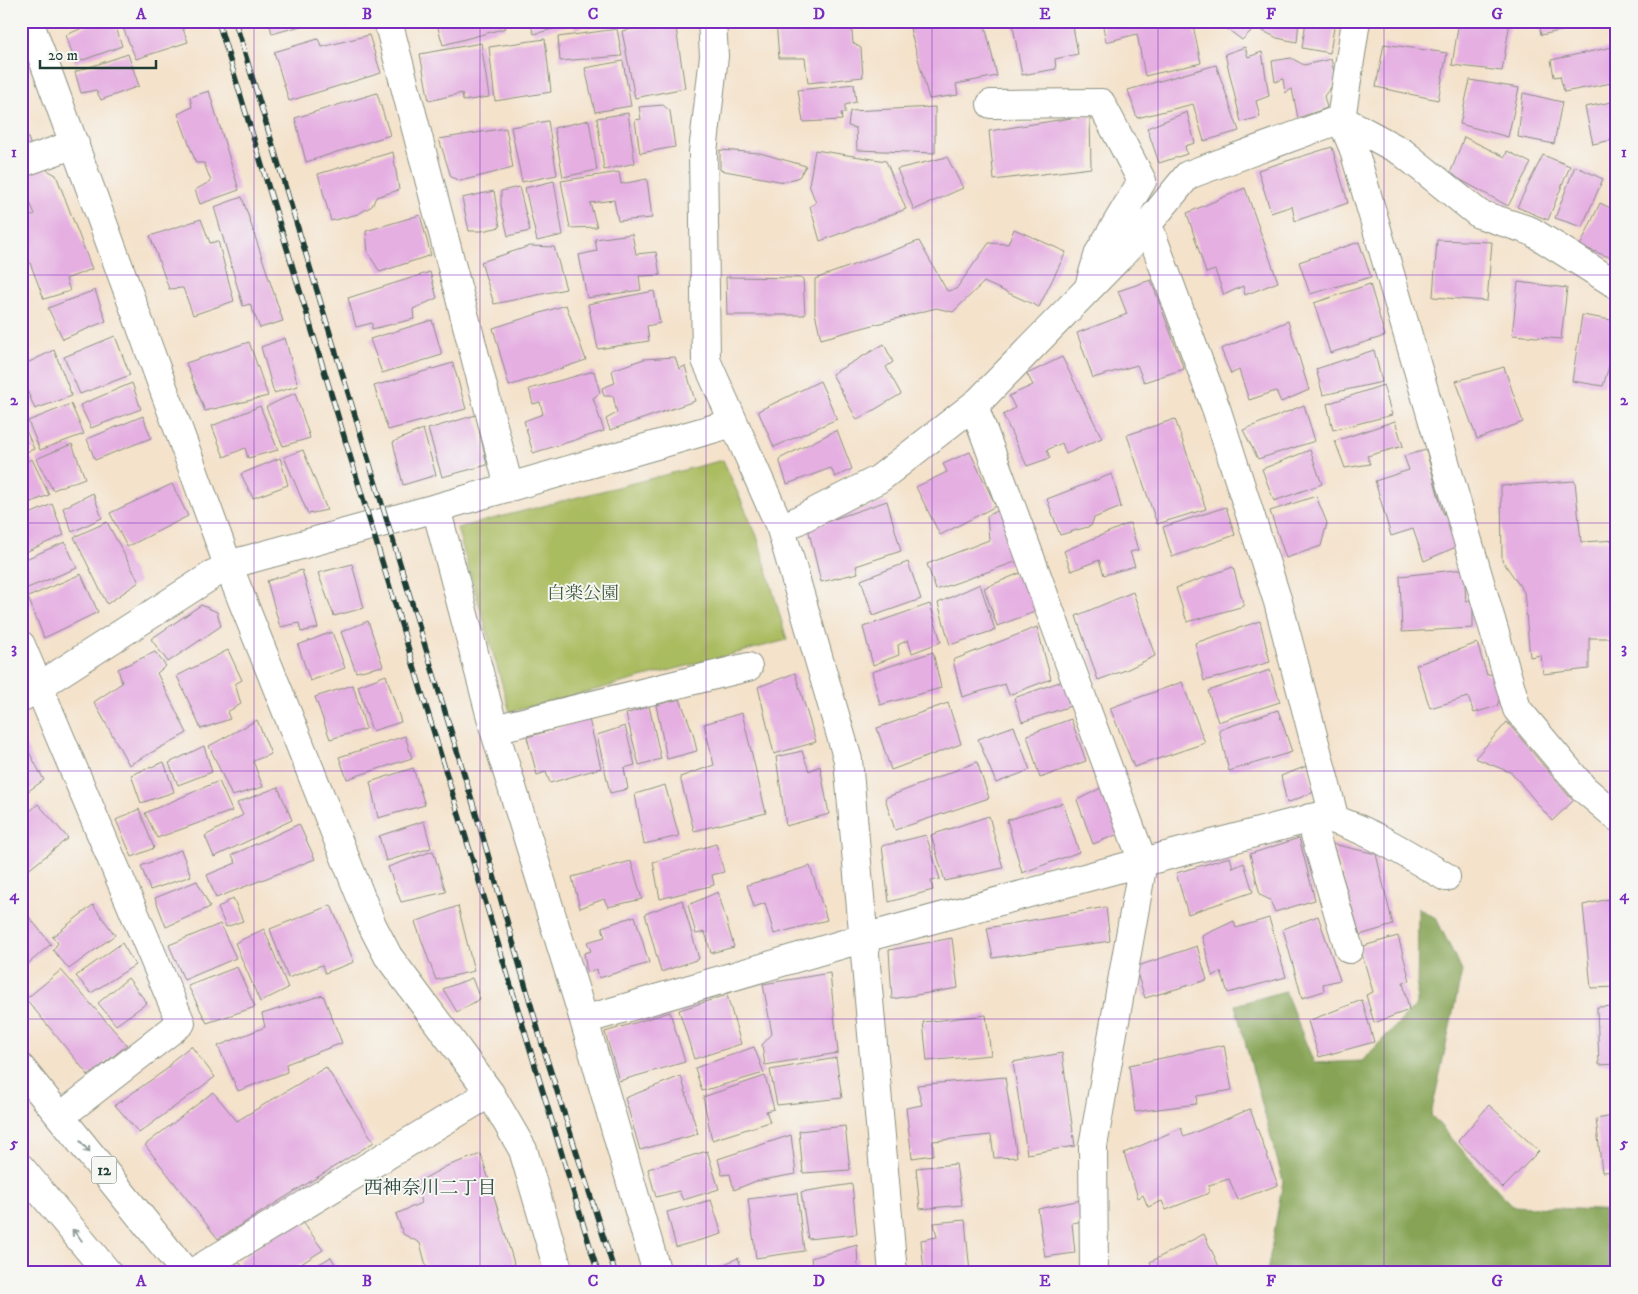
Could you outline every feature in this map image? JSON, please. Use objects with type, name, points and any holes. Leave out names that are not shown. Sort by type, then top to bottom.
[{"type":"street","points":[[29,21],[228,565],[372,925],[388,956],[490,1093],[523,1150],[559,1273]]},
{"type":"street","points":[[388,21],[509,487]]},
{"type":"street","points":[[712,21],[714,56],[703,152],[706,360],[781,529],[848,760],[893,1273]]},
{"type":"street","points":[[1356,21],[1341,119],[1355,156],[1517,709],[1584,789],[1617,817]]},
{"type":"street","points":[[990,104],[1101,103],[1142,181],[1099,253],[1088,290]]},
{"type":"street","points":[[781,529],[879,479],[974,406],[1129,247],[1188,176],[1341,119],[1402,152],[1479,214],[1531,231],[1617,285]]},
{"type":"street","points":[[21,163],[75,144]]},
{"type":"street","points":[[1148,225],[1217,411],[1278,602],[1349,949]]},
{"type":"street","points":[[974,406],[1143,862],[1093,1146],[1094,1273]]},
{"type":"street","points":[[30,693],[228,565],[733,423]]},
{"type":"street","points":[[436,508],[494,729],[584,1020],[657,1273]]},
{"type":"street","points":[[21,645],[30,693],[181,1023],[61,1116]]},
{"type":"street","points":[[494,729],[748,667]]},
{"type":"street","points":[[584,1020],[864,938],[1143,862],[1322,819],[1379,838],[1446,877]]},
{"type":"street","name":"12","points":[[21,1068],[186,1273]]},
{"type":"street","points":[[192,1273],[490,1093]]},
{"type":"street","points":[[21,1168],[108,1273]]},
{"type":"green space","name":"白楽公園","points":[[723,460],[757,536],[787,640],[510,712],[457,528]]},
{"type":"green space","points":[[1418,908],[1436,918],[1462,971],[1431,1115],[1512,1206],[1617,1211],[1617,1273],[1267,1273],[1283,1181],[1235,1005],[1285,991],[1314,1063],[1362,1061],[1417,1004]]},
{"type":"building","points":[[99,21],[114,21],[122,46],[75,63],[66,35]]},
{"type":"building","points":[[120,21],[180,21],[188,42],[136,59]]},
{"type":"building","points":[[269,21],[315,21],[315,22],[272,34]]},
{"type":"building","points":[[436,21],[503,21],[506,28],[443,45]]},
{"type":"building","points":[[529,21],[596,21],[576,29],[573,24],[534,34]]},
{"type":"building","points":[[675,21],[685,88],[635,98],[622,31]]},
{"type":"building","points":[[776,21],[851,21],[853,43],[861,48],[863,77],[808,83],[805,58],[779,58]]},
{"type":"building","points":[[940,21],[984,21],[997,76],[956,84],[958,95],[929,99],[910,29]]},
{"type":"building","points":[[1012,21],[1072,21],[1078,54],[1055,59],[1056,69],[1022,75]]},
{"type":"building","points":[[1102,21],[1192,21],[1201,63],[1145,76],[1137,34],[1106,42]]},
{"type":"building","points":[[1217,21],[1256,21],[1255,27],[1242,40]]},
{"type":"building","points":[[1263,21],[1299,21],[1297,42],[1277,38],[1261,30]]},
{"type":"building","points":[[1306,21],[1335,21],[1330,53],[1302,48]]},
{"type":"building","points":[[1459,21],[1510,21],[1502,71],[1452,65]]},
{"type":"building","points":[[1539,21],[1601,21],[1601,22],[1541,35]]},
{"type":"building","points":[[617,29],[622,56],[560,61],[558,37]]},
{"type":"building","points":[[369,35],[381,73],[289,101],[274,52],[318,39],[322,47]]},
{"type":"building","points":[[545,39],[551,92],[495,101],[489,47]]},
{"type":"building","points":[[481,43],[489,97],[463,101],[462,93],[429,101],[420,54]]},
{"type":"building","points":[[1384,44],[1447,53],[1438,100],[1376,87]]},
{"type":"building","points":[[1617,46],[1617,82],[1564,92],[1560,76],[1554,77],[1551,60]]},
{"type":"building","points":[[1245,47],[1248,57],[1262,52],[1269,96],[1256,101],[1260,117],[1241,122],[1225,54]]},
{"type":"building","points":[[128,54],[139,86],[101,100],[96,90],[81,93],[75,72]]},
{"type":"building","points":[[1291,58],[1304,65],[1331,59],[1336,81],[1324,96],[1327,108],[1298,118],[1292,89],[1285,93],[1283,79],[1275,82],[1272,61]]},
{"type":"building","points":[[623,61],[631,106],[595,112],[585,68]]},
{"type":"building","points":[[1216,65],[1239,131],[1204,141],[1193,104],[1137,118],[1128,90]]},
{"type":"building","points":[[1470,80],[1519,88],[1508,137],[1460,124]]},
{"type":"building","points":[[854,84],[856,102],[845,105],[845,113],[841,113],[842,120],[803,122],[798,90]]},
{"type":"building","points":[[209,91],[239,190],[200,204],[195,190],[211,181],[204,163],[196,163],[178,114],[192,107],[190,97]]},
{"type":"building","points":[[377,93],[390,135],[306,162],[295,118]]},
{"type":"building","points":[[1523,93],[1562,102],[1554,144],[1518,137]]},
{"type":"building","points":[[1617,101],[1617,139],[1593,144],[1585,107]]},
{"type":"building","points":[[663,105],[670,111],[675,147],[640,153],[635,120],[641,119],[639,107]]},
{"type":"building","points":[[935,107],[935,153],[857,150],[856,128],[848,126],[850,111]]},
{"type":"building","points":[[1187,112],[1195,143],[1185,146],[1187,154],[1159,163],[1147,128]]},
{"type":"building","points":[[628,113],[635,163],[604,170],[597,118]]},
{"type":"building","points":[[1090,115],[1091,168],[994,180],[989,131]]},
{"type":"building","points":[[21,119],[31,146],[21,149]]},
{"type":"building","points":[[589,120],[597,170],[563,177],[554,128]]},
{"type":"building","points":[[548,121],[557,175],[522,182],[511,127]]},
{"type":"building","points":[[506,128],[513,168],[460,181],[451,177],[439,139]]},
{"type":"building","points":[[1464,137],[1505,157],[1507,151],[1531,163],[1508,206],[1450,174]]},
{"type":"building","points":[[1332,147],[1348,203],[1295,221],[1292,206],[1271,213],[1258,170]]},
{"type":"building","points":[[720,150],[760,153],[806,166],[799,177],[784,182],[720,170]]},
{"type":"building","points":[[815,150],[886,161],[906,209],[820,241],[810,206],[816,203],[809,185]]},
{"type":"building","points":[[393,152],[399,190],[376,197],[372,206],[358,214],[331,221],[318,174]]},
{"type":"building","points":[[1543,155],[1570,166],[1548,220],[1517,207]]},
{"type":"building","points":[[947,157],[963,188],[914,210],[897,169]]},
{"type":"building","points":[[40,166],[56,175],[92,269],[66,279],[70,291],[44,299],[21,240],[21,222],[35,214],[28,198],[21,200],[21,174]]},
{"type":"building","points":[[1575,166],[1603,179],[1582,227],[1555,218]]},
{"type":"building","points":[[619,172],[621,184],[647,179],[652,218],[618,221],[614,200],[590,203],[597,227],[570,228],[561,181]]},
{"type":"building","points":[[554,181],[563,235],[537,241],[525,188]]},
{"type":"building","points":[[519,187],[530,231],[508,236],[501,206],[501,191]]},
{"type":"building","points":[[1245,188],[1278,282],[1245,295],[1243,286],[1224,295],[1215,270],[1206,273],[1187,213]]},
{"type":"building","points":[[494,191],[500,227],[482,231],[469,231],[462,198]]},
{"type":"building","points":[[242,197],[283,321],[260,328],[250,304],[243,306],[214,207]]},
{"type":"building","points":[[1600,203],[1617,211],[1617,260],[1580,246]]},
{"type":"building","points":[[420,215],[431,255],[380,272],[368,253],[366,231]]},
{"type":"building","points":[[201,219],[210,243],[218,241],[234,301],[193,315],[183,288],[169,289],[150,236]]},
{"type":"building","points":[[1014,229],[1066,252],[1039,307],[984,282],[953,312],[936,308],[821,339],[815,313],[815,279],[919,241],[947,291],[956,289],[989,243],[1008,244]]},
{"type":"building","points":[[632,234],[636,254],[656,252],[660,275],[639,276],[641,290],[587,298],[579,255],[597,251],[595,239]]},
{"type":"building","points":[[1437,240],[1492,242],[1487,301],[1433,297]]},
{"type":"building","points":[[1359,242],[1371,277],[1310,294],[1299,262]]},
{"type":"building","points":[[530,246],[554,247],[566,289],[494,304],[481,262]]},
{"type":"building","points":[[430,272],[437,298],[413,309],[414,319],[372,329],[372,323],[356,327],[348,298]]},
{"type":"building","points":[[726,277],[803,278],[805,315],[727,315]]},
{"type":"building","points":[[1151,280],[1184,369],[1144,382],[1137,365],[1093,378],[1077,333],[1127,314],[1118,291]]},
{"type":"building","points":[[1518,282],[1567,288],[1561,339],[1512,335]]},
{"type":"building","points":[[1370,284],[1385,336],[1330,353],[1314,303]]},
{"type":"building","points":[[95,290],[106,321],[63,339],[48,308]]},
{"type":"building","points":[[654,291],[660,323],[647,326],[649,341],[598,349],[588,304]]},
{"type":"building","points":[[566,305],[586,360],[509,386],[493,328]]},
{"type":"building","points":[[1582,315],[1617,321],[1617,350],[1614,350],[1603,386],[1572,381]]},
{"type":"building","points":[[432,320],[442,355],[382,373],[370,339]]},
{"type":"building","points":[[1288,321],[1309,390],[1281,402],[1276,391],[1249,400],[1239,370],[1231,374],[1221,349]]},
{"type":"building","points":[[115,336],[130,375],[80,394],[64,357]]},
{"type":"building","points":[[285,338],[298,386],[274,393],[261,347]]},
{"type":"building","points":[[249,342],[268,396],[205,411],[186,363]]},
{"type":"building","points":[[884,344],[893,362],[886,367],[901,394],[857,420],[832,374]]},
{"type":"building","points":[[54,350],[72,396],[35,409],[21,376],[21,366]]},
{"type":"building","points":[[1374,350],[1382,382],[1323,395],[1316,369]]},
{"type":"building","points":[[675,357],[679,369],[685,366],[695,401],[610,430],[606,419],[617,413],[613,396],[604,396],[602,388],[615,383],[612,370],[644,359]]},
{"type":"building","points":[[1062,357],[1102,438],[1066,454],[1062,443],[1047,450],[1050,458],[1027,466],[1003,415],[1015,408],[1009,396],[1033,385],[1027,374]]},
{"type":"building","points":[[453,363],[466,409],[388,430],[374,386]]},
{"type":"building","points":[[1504,367],[1523,422],[1477,439],[1456,381]]},
{"type":"building","points":[[594,371],[600,393],[593,398],[604,431],[533,453],[524,421],[543,414],[540,402],[533,404],[529,389]]},
{"type":"building","points":[[820,381],[837,419],[774,447],[758,411]]},
{"type":"building","points":[[132,383],[141,409],[91,428],[80,405]]},
{"type":"building","points":[[1383,385],[1392,415],[1333,430],[1327,404]]},
{"type":"building","points":[[295,393],[310,438],[283,446],[266,407]]},
{"type":"building","points":[[71,404],[84,434],[40,450],[28,421]]},
{"type":"building","points":[[1304,405],[1315,441],[1258,459],[1243,430]]},
{"type":"building","points":[[260,406],[278,450],[248,458],[245,448],[224,457],[212,426]]},
{"type":"building","points":[[476,415],[487,465],[442,477],[428,429]]},
{"type":"building","points":[[143,416],[151,438],[95,460],[87,439]]},
{"type":"building","points":[[21,418],[34,449],[21,454]]},
{"type":"building","points":[[1175,419],[1206,509],[1157,524],[1127,435]]},
{"type":"building","points":[[1395,421],[1403,446],[1367,456],[1370,464],[1345,468],[1335,441]]},
{"type":"building","points":[[423,429],[436,475],[403,485],[393,442]]},
{"type":"building","points":[[837,430],[852,469],[835,477],[831,468],[787,484],[779,459]]},
{"type":"building","points":[[72,444],[85,478],[53,490],[36,459]]},
{"type":"building","points":[[303,450],[327,510],[308,514],[284,457]]},
{"type":"building","points":[[1310,450],[1322,484],[1274,501],[1262,469]]},
{"type":"building","points":[[1426,450],[1443,513],[1450,518],[1456,547],[1424,561],[1413,529],[1391,536],[1375,481],[1409,470],[1404,456]]},
{"type":"building","points":[[970,452],[996,506],[940,535],[916,487],[947,472],[943,464]]},
{"type":"building","points":[[280,458],[288,485],[253,498],[241,474]]},
{"type":"building","points":[[32,459],[49,495],[21,506],[21,464]]},
{"type":"building","points":[[1112,474],[1121,507],[1094,518],[1091,526],[1060,535],[1047,499]]},
{"type":"building","points":[[1575,481],[1581,542],[1617,540],[1617,638],[1589,638],[1589,669],[1543,674],[1541,655],[1530,657],[1524,592],[1502,560],[1501,486]]},
{"type":"building","points":[[172,484],[188,516],[127,547],[110,513]]},
{"type":"building","points":[[93,493],[102,518],[72,532],[63,508]]},
{"type":"building","points":[[1316,496],[1327,523],[1321,546],[1286,558],[1270,511]]},
{"type":"building","points":[[887,501],[901,551],[856,566],[858,573],[821,582],[808,528]]},
{"type":"building","points":[[52,504],[64,535],[21,554],[21,518]]},
{"type":"building","points":[[1005,507],[1021,560],[936,590],[927,564],[989,540],[987,516]]},
{"type":"building","points":[[1226,507],[1235,535],[1172,557],[1163,527]]},
{"type":"building","points":[[107,522],[139,582],[107,604],[74,537]]},
{"type":"building","points":[[1130,523],[1138,550],[1130,552],[1135,566],[1104,575],[1099,560],[1071,571],[1064,551]]},
{"type":"building","points":[[65,542],[77,568],[25,589],[21,580],[21,561]]},
{"type":"building","points":[[908,562],[921,599],[873,616],[861,580]]},
{"type":"building","points":[[352,564],[364,608],[334,616],[318,573]]},
{"type":"building","points":[[1233,567],[1244,606],[1187,622],[1176,588]]},
{"type":"building","points":[[1464,569],[1466,601],[1473,599],[1473,628],[1402,632],[1400,576]]},
{"type":"building","points":[[302,570],[318,628],[301,632],[299,623],[280,627],[267,581]]},
{"type":"building","points":[[1025,571],[1037,611],[997,626],[984,588]]},
{"type":"building","points":[[81,574],[98,612],[44,638],[28,597]]},
{"type":"building","points":[[980,584],[995,630],[950,645],[938,603]]},
{"type":"building","points":[[1133,592],[1155,656],[1126,670],[1098,680],[1076,616]]},
{"type":"building","points":[[930,604],[941,642],[912,653],[908,640],[898,645],[899,655],[873,665],[863,627]]},
{"type":"building","points":[[201,605],[217,612],[221,626],[168,662],[151,639]]},
{"type":"building","points":[[368,621],[383,666],[356,672],[341,632]]},
{"type":"building","points":[[1260,621],[1270,662],[1204,681],[1195,643]]},
{"type":"building","points":[[1037,627],[1051,679],[1009,695],[1005,684],[962,697],[953,660]]},
{"type":"building","points":[[332,632],[345,668],[310,681],[298,645]]},
{"type":"building","points":[[1477,643],[1487,675],[1497,673],[1502,693],[1497,706],[1474,713],[1468,697],[1430,708],[1416,665]]},
{"type":"building","points":[[228,650],[242,680],[235,684],[241,704],[227,712],[230,719],[201,729],[177,676]]},
{"type":"building","points":[[155,652],[166,666],[157,673],[187,733],[129,765],[94,702],[122,683],[118,669]]},
{"type":"building","points":[[933,652],[941,688],[880,705],[872,672]]},
{"type":"building","points":[[1270,670],[1280,702],[1218,722],[1208,691]]},
{"type":"building","points":[[795,673],[816,742],[774,754],[758,687]]},
{"type":"building","points":[[386,675],[401,722],[372,731],[358,686]]},
{"type":"building","points":[[1065,680],[1074,705],[1022,722],[1014,698]]},
{"type":"building","points":[[1182,682],[1205,743],[1134,767],[1110,708]]},
{"type":"building","points":[[353,685],[366,729],[330,739],[315,697]]},
{"type":"building","points":[[680,699],[693,733],[697,751],[667,759],[656,705]]},
{"type":"building","points":[[948,703],[961,744],[891,770],[877,728]]},
{"type":"building","points":[[649,706],[661,759],[639,765],[626,714]]},
{"type":"building","points":[[1278,710],[1292,752],[1229,771],[1219,730]]},
{"type":"building","points":[[742,713],[766,813],[694,831],[680,777],[714,765],[704,724]]},
{"type":"building","points":[[589,719],[601,768],[550,783],[546,772],[537,775],[527,737]]},
{"type":"building","points":[[1071,719],[1086,761],[1040,778],[1027,735]]},
{"type":"building","points":[[257,720],[271,754],[253,761],[263,787],[232,796],[209,746]]},
{"type":"building","points":[[1507,722],[1573,801],[1552,821],[1512,773],[1475,758]]},
{"type":"building","points":[[625,726],[635,765],[624,768],[628,789],[610,793],[597,735]]},
{"type":"building","points":[[1014,726],[1030,770],[996,783],[978,739]]},
{"type":"building","points":[[405,736],[412,758],[347,779],[339,757]]},
{"type":"building","points":[[21,737],[44,780],[21,796]]},
{"type":"building","points":[[204,746],[212,772],[178,785],[169,763]]},
{"type":"building","points":[[802,751],[809,771],[820,766],[829,814],[786,826],[776,757]]},
{"type":"building","points":[[164,762],[174,792],[141,803],[131,775]]},
{"type":"building","points":[[977,762],[989,798],[895,830],[885,798]]},
{"type":"building","points":[[1307,766],[1314,792],[1287,803],[1281,776]]},
{"type":"building","points":[[413,768],[425,805],[378,818],[370,782]]},
{"type":"building","points":[[219,781],[232,811],[157,838],[145,813]]},
{"type":"building","points":[[665,785],[679,836],[644,844],[635,794]]},
{"type":"building","points":[[1107,785],[1121,833],[1093,844],[1077,800]]},
{"type":"building","points":[[278,787],[292,820],[214,857],[205,836],[243,815],[237,803]]},
{"type":"building","points":[[1063,803],[1079,852],[1022,873],[1007,820]]},
{"type":"building","points":[[38,804],[68,838],[21,876],[21,819]]},
{"type":"building","points":[[139,809],[154,848],[132,857],[116,820]]},
{"type":"building","points":[[989,816],[1003,868],[945,881],[931,835]]},
{"type":"building","points":[[424,821],[431,848],[386,861],[379,836]]},
{"type":"building","points":[[299,824],[315,859],[216,898],[207,875],[236,863],[232,855]]},
{"type":"building","points":[[926,835],[940,879],[931,881],[933,890],[889,902],[882,846]]},
{"type":"building","points":[[1299,838],[1315,900],[1275,912],[1270,900],[1260,895],[1250,854]]},
{"type":"building","points":[[716,844],[724,872],[712,875],[714,885],[660,899],[653,862]]},
{"type":"building","points":[[1333,844],[1376,854],[1393,925],[1360,935]]},
{"type":"building","points":[[181,850],[191,876],[150,890],[141,866]]},
{"type":"building","points":[[433,851],[446,892],[401,902],[388,867]]},
{"type":"building","points":[[1230,857],[1233,868],[1244,863],[1253,892],[1188,914],[1176,873]]},
{"type":"building","points":[[631,861],[642,899],[608,907],[604,899],[580,908],[572,877]]},
{"type":"building","points":[[810,866],[827,920],[774,934],[765,903],[754,907],[747,885]]},
{"type":"building","points":[[197,881],[210,907],[166,927],[155,898]]},
{"type":"building","points":[[718,892],[734,947],[711,953],[705,932],[696,934],[688,905]]},
{"type":"building","points":[[1617,897],[1617,987],[1591,988],[1583,905]]},
{"type":"building","points":[[233,898],[243,921],[226,927],[218,908]]},
{"type":"building","points":[[682,900],[699,959],[661,972],[645,914]]},
{"type":"building","points":[[93,905],[115,935],[69,969],[53,950],[58,943],[52,937]]},
{"type":"building","points":[[331,905],[354,962],[325,973],[322,965],[288,978],[270,929]]},
{"type":"building","points":[[458,906],[474,971],[436,980],[415,922]]},
{"type":"building","points":[[21,907],[51,944],[21,970]]},
{"type":"building","points":[[1106,907],[1110,941],[993,958],[987,928]]},
{"type":"building","points":[[635,916],[649,963],[599,978],[597,969],[587,973],[584,953],[591,951],[587,942],[605,937],[602,927]]},
{"type":"building","points":[[1318,916],[1340,980],[1323,984],[1324,991],[1302,998],[1283,929]]},
{"type":"building","points":[[1269,918],[1286,977],[1228,993],[1221,972],[1212,976],[1202,936],[1234,921],[1236,928]]},
{"type":"building","points":[[220,924],[236,958],[184,980],[169,945]]},
{"type":"building","points":[[264,929],[288,988],[260,1002],[235,943]]},
{"type":"building","points":[[1398,936],[1410,981],[1403,982],[1409,1010],[1374,1023],[1366,995],[1373,992],[1360,947]]},
{"type":"building","points":[[952,938],[958,988],[892,999],[889,950]]},
{"type":"building","points":[[122,943],[135,965],[91,993],[76,976]]},
{"type":"building","points":[[1197,946],[1207,980],[1145,998],[1135,967]]},
{"type":"building","points":[[237,967],[255,1007],[207,1023],[188,986]]},
{"type":"building","points":[[61,970],[127,1045],[89,1076],[26,999]]},
{"type":"building","points":[[830,973],[838,1053],[765,1065],[762,1045],[772,1034],[763,984]]},
{"type":"building","points":[[128,978],[147,1003],[116,1025],[98,1003]]},
{"type":"building","points":[[472,978],[480,999],[457,1012],[443,989]]},
{"type":"building","points":[[323,995],[342,1043],[286,1064],[287,1072],[238,1091],[218,1046],[265,1027],[262,1014]]},
{"type":"building","points":[[727,995],[741,1044],[694,1059],[679,1010]]},
{"type":"building","points":[[1362,1000],[1374,1042],[1319,1057],[1308,1021]]},
{"type":"building","points":[[1617,1006],[1617,1064],[1599,1065],[1597,1007]]},
{"type":"building","points":[[670,1012],[685,1062],[619,1081],[605,1032]]},
{"type":"building","points":[[986,1015],[991,1055],[927,1061],[923,1022]]},
{"type":"building","points":[[1224,1045],[1232,1090],[1197,1096],[1196,1104],[1135,1112],[1129,1065]]},
{"type":"building","points":[[191,1046],[215,1077],[139,1133],[115,1105],[167,1069],[173,1060]]},
{"type":"building","points":[[754,1047],[764,1073],[702,1091],[695,1068]]},
{"type":"building","points":[[1062,1053],[1075,1146],[1027,1154],[1013,1062]]},
{"type":"building","points":[[836,1058],[842,1098],[777,1105],[770,1070]]},
{"type":"building","points":[[326,1067],[374,1142],[218,1239],[145,1145],[213,1092],[237,1121]]},
{"type":"building","points":[[681,1076],[698,1134],[640,1150],[625,1098]]},
{"type":"building","points":[[765,1076],[774,1109],[766,1111],[770,1122],[712,1140],[703,1097]]},
{"type":"building","points":[[1005,1077],[1017,1157],[994,1158],[991,1135],[933,1141],[933,1155],[912,1158],[906,1108],[922,1105],[917,1085]]},
{"type":"building","points":[[1489,1105],[1539,1151],[1503,1188],[1458,1141]]},
{"type":"building","points":[[1612,1106],[1617,1106],[1617,1171],[1602,1172],[1596,1119],[1613,1116]]},
{"type":"building","points":[[1250,1109],[1278,1185],[1238,1200],[1229,1179],[1209,1185],[1209,1193],[1166,1210],[1162,1201],[1148,1207],[1143,1195],[1138,1198],[1124,1153],[1181,1128],[1184,1137]]},
{"type":"building","points":[[845,1126],[850,1170],[803,1173],[799,1131]]},
{"type":"building","points":[[791,1135],[796,1174],[756,1181],[734,1190],[730,1174],[722,1175],[718,1159]]},
{"type":"building","points":[[707,1151],[719,1189],[683,1200],[679,1191],[656,1197],[648,1169]]},
{"type":"building","points":[[481,1154],[517,1273],[428,1273],[420,1243],[403,1234],[396,1214],[421,1203],[416,1183],[447,1166]]},
{"type":"building","points":[[956,1164],[962,1205],[920,1209],[916,1168]]},
{"type":"building","points":[[852,1184],[857,1234],[808,1239],[801,1192]]},
{"type":"building","points":[[797,1193],[804,1251],[756,1258],[748,1199]]},
{"type":"building","points":[[711,1200],[722,1234],[676,1247],[667,1212]]},
{"type":"building","points":[[1081,1200],[1083,1221],[1072,1223],[1075,1253],[1045,1257],[1038,1209]]},
{"type":"building","points":[[300,1218],[323,1250],[287,1273],[248,1273],[238,1261]]},
{"type":"building","points":[[965,1220],[970,1273],[924,1273],[921,1240],[937,1237],[934,1223]]},
{"type":"building","points":[[1204,1234],[1222,1273],[1155,1273],[1150,1262]]},
{"type":"building","points":[[857,1245],[858,1273],[813,1273],[811,1258]]},
{"type":"building","points":[[331,1257],[340,1273],[304,1273]]},
{"type":"building","points":[[738,1258],[743,1273],[680,1273],[700,1266],[707,1272]]},
{"type":"railway","points":[[218,21],[598,1273]]},
{"type":"railway","points":[[235,21],[478,820],[543,1047],[615,1273]]},
{"type":"district","name":"西神奈川二丁目","points":[[430,1188]]}]
